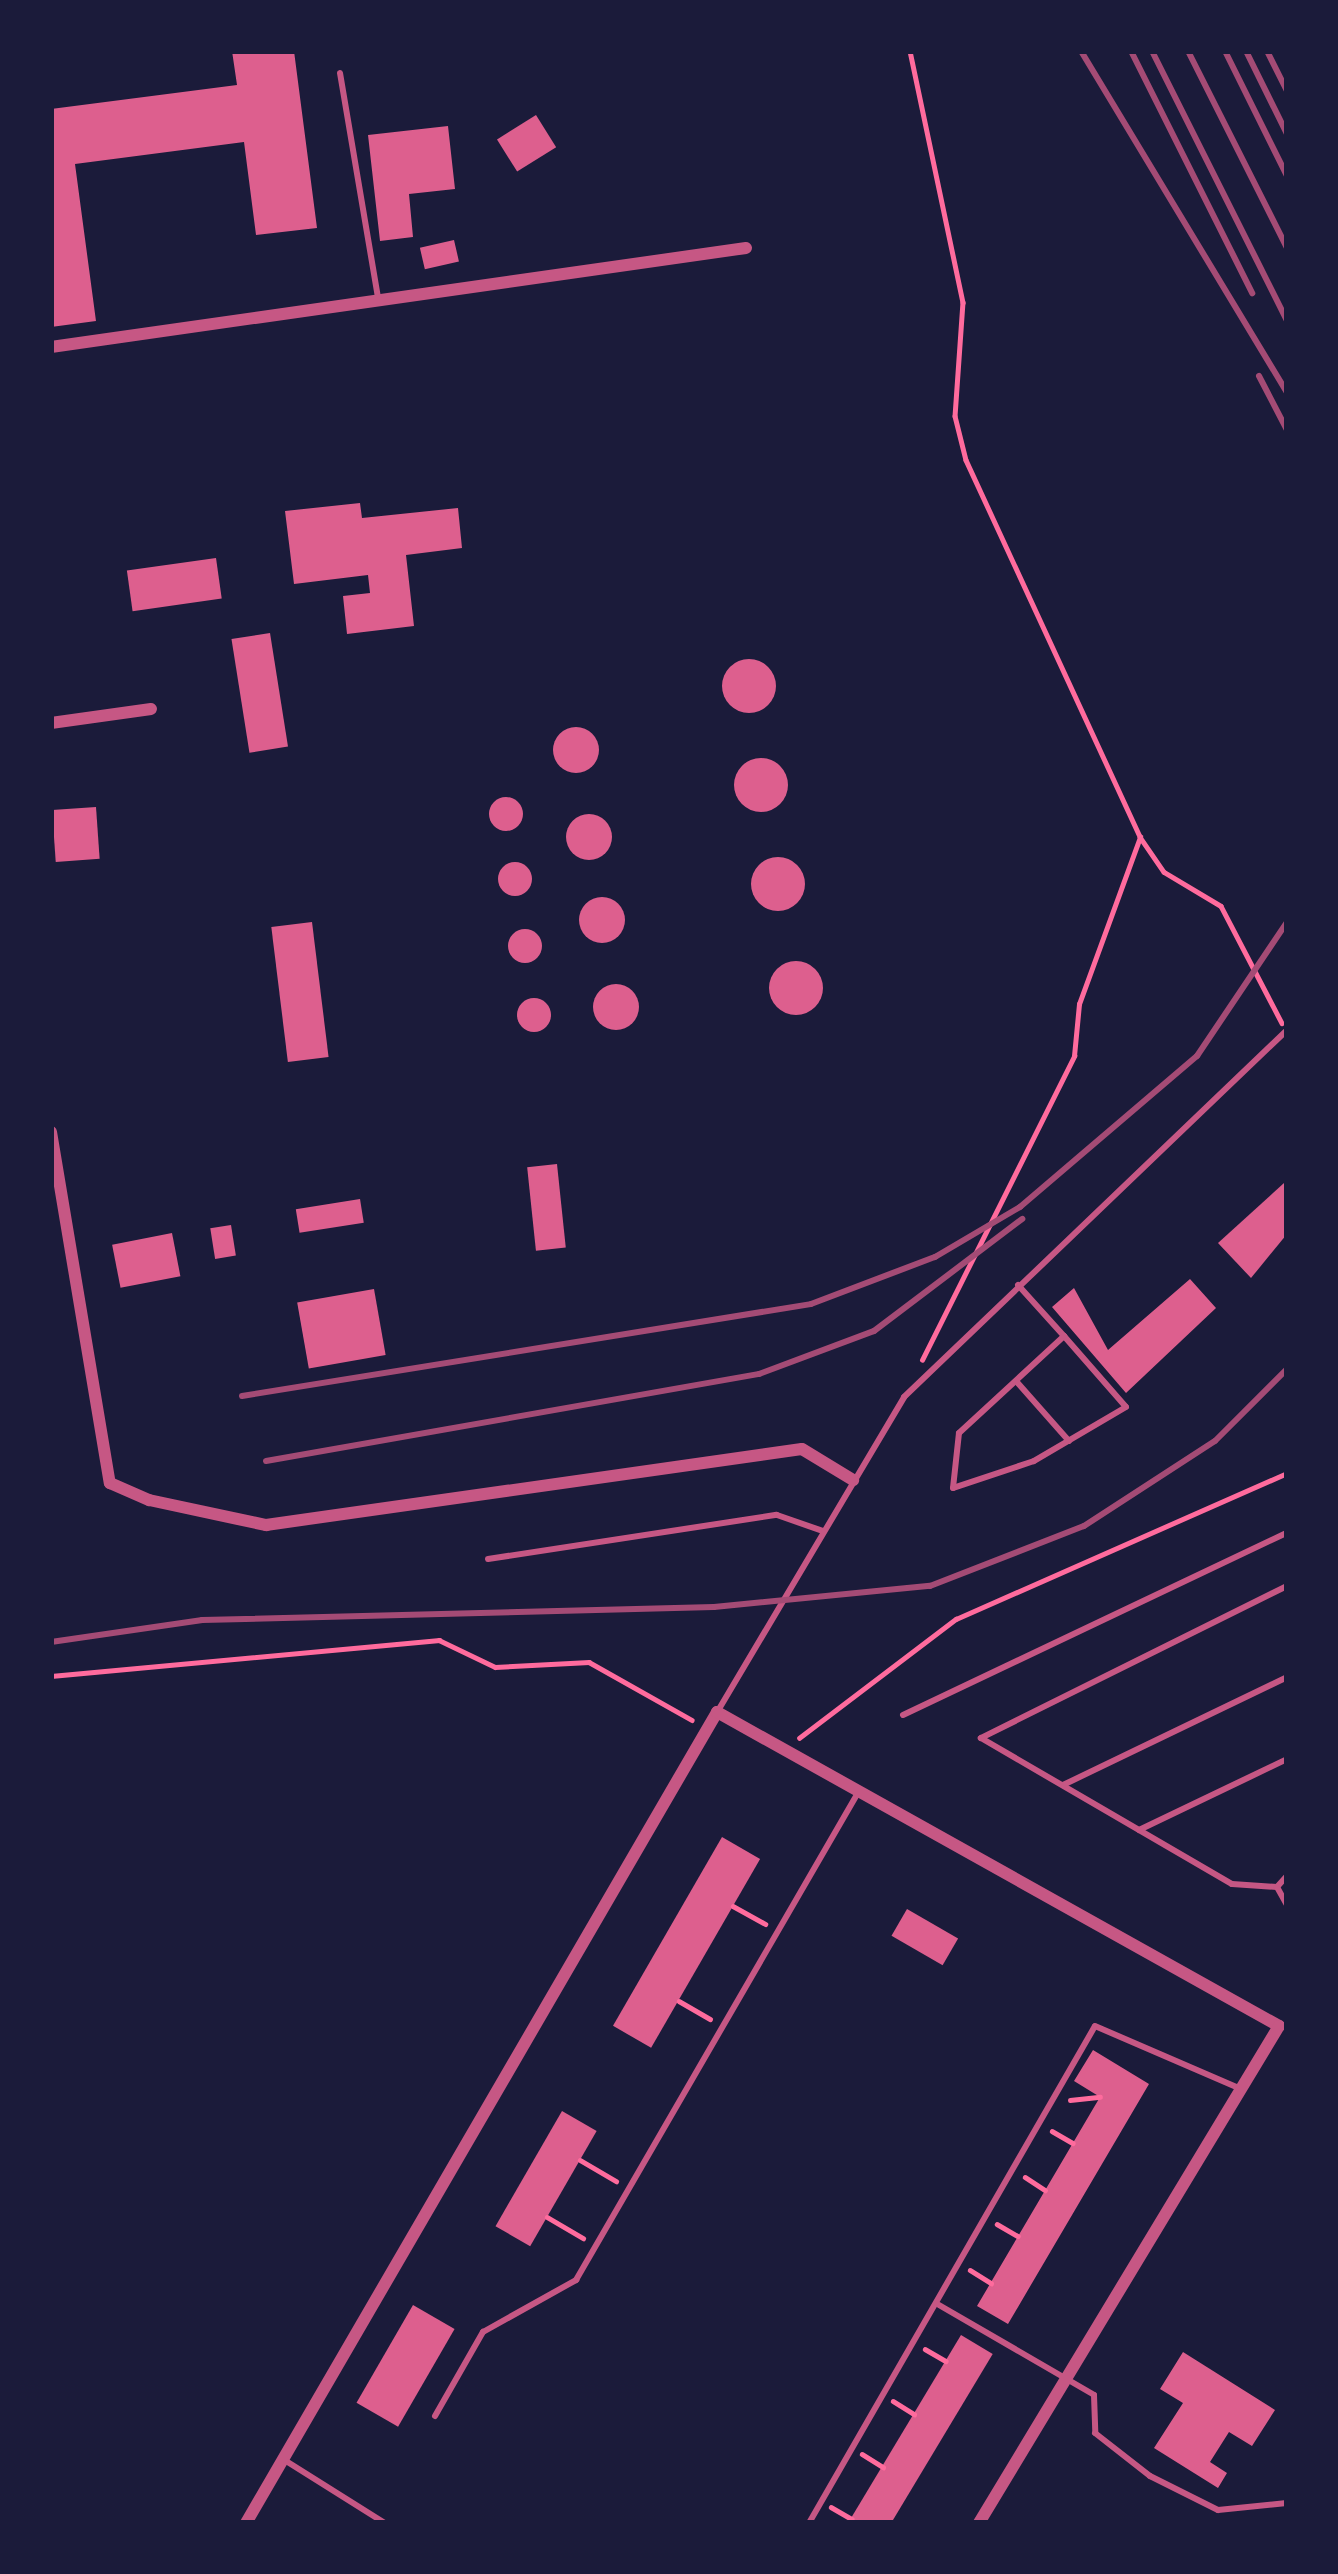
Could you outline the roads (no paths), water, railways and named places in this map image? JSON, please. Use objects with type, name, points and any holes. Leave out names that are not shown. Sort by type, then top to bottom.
[{"type":"street","points":[[51,347],[746,248]]},
{"type":"street","points":[[51,723],[151,709]]},
{"type":"street","points":[[51,1132],[110,1483],[148,1500],[266,1525],[802,1449],[853,1480]]},
{"type":"street","points":[[246,2523],[717,1712],[1284,2023],[979,2523]]},
{"type":"lane","points":[[340,73],[379,301]]},
{"type":"lane","points":[[717,1712],[904,1397],[1285,1032]]},
{"type":"lane","points":[[51,1218],[64,1208]]},
{"type":"lane","points":[[1018,1285],[1064,1336],[1126,1407],[1069,1441],[953,1489],[959,1433],[1064,1336]]},
{"type":"lane","points":[[1016,1381],[1069,1441]]},
{"type":"lane","points":[[488,1559],[777,1516],[823,1531]]},
{"type":"lane","points":[[903,1715],[1287,1533]]},
{"type":"lane","points":[[1277,1887],[1232,1884],[981,1738],[1287,1586]]},
{"type":"lane","points":[[1062,1785],[1287,1677]]},
{"type":"lane","points":[[1139,1830],[1287,1759]]},
{"type":"lane","points":[[434,2416],[483,2332],[576,2280],[859,1791]]},
{"type":"lane","points":[[1277,1887],[1287,1876]]},
{"type":"lane","points":[[1277,1887],[1287,1905]]},
{"type":"lane","points":[[809,2523],[1060,2101],[1095,2026],[1240,2089]]},
{"type":"lane","points":[[939,2305],[1094,2395],[1095,2433],[1150,2476],[1218,2510],[1287,2504]]},
{"type":"lane","points":[[283,2459],[385,2523]]},
{"type":"railway","points":[[1081,51],[1287,393]]},
{"type":"railway","points":[[1131,51],[1252,293]]},
{"type":"railway","points":[[1152,51],[1287,321]]},
{"type":"railway","points":[[1188,51],[1287,248]]},
{"type":"railway","points":[[1225,51],[1287,176]]},
{"type":"railway","points":[[1246,51],[1287,134]]},
{"type":"railway","points":[[1267,51],[1287,91]]},
{"type":"railway","points":[[1259,376],[1287,430]]},
{"type":"railway","points":[[242,1396],[811,1304],[935,1257],[1020,1207],[1197,1056],[1287,922]]},
{"type":"railway","points":[[266,1461],[759,1374],[874,1331],[1022,1219]]},
{"type":"railway","points":[[51,1642],[202,1620],[714,1607],[930,1586],[1084,1526],[1215,1441],[1287,1369]]}]
